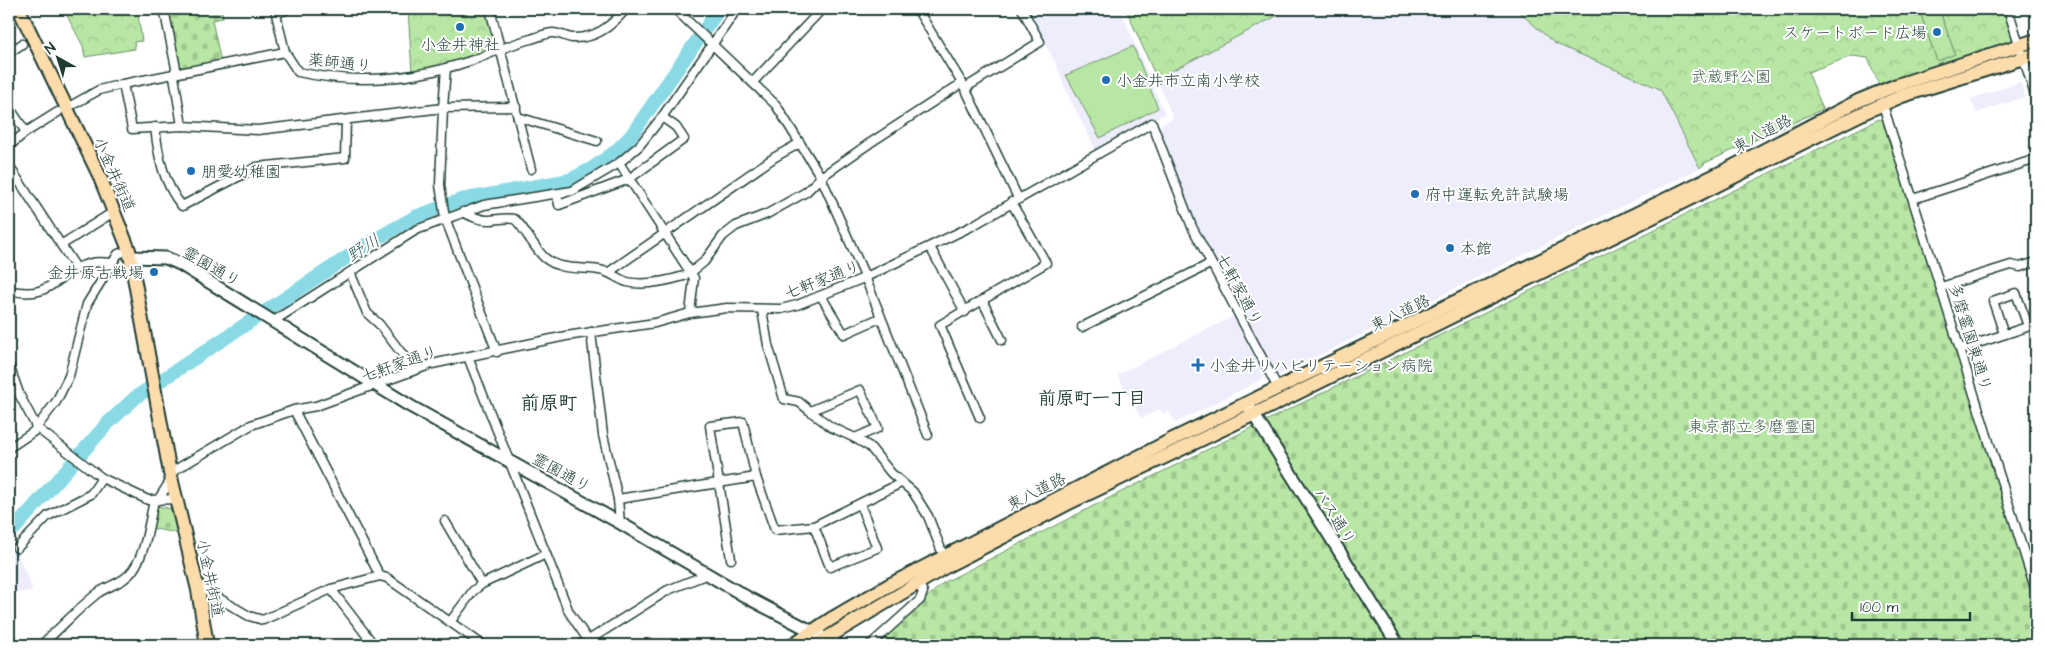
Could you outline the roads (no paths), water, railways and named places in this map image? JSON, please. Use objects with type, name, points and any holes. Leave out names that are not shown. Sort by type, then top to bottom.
[{"type":"main road","name":"小金井街道","points":[[18,9],[115,211],[130,253],[149,364],[172,478],[198,590],[207,645]]},
{"type":"main road","name":"東八道路","points":[[792,645],[891,584],[1275,389],[1722,172],[1879,91],[2036,40]]},
{"type":"main road","name":"東八道路","points":[[820,642],[918,583],[1104,486],[1253,415],[1883,104],[2036,54]]},
{"type":"main road","points":[[1275,389],[1274,394],[1280,396],[1302,385],[1336,374]]},
{"type":"street","points":[[164,9],[176,68],[175,74],[182,126]]},
{"type":"street","points":[[285,52],[276,14],[287,9]]},
{"type":"street","points":[[490,9],[531,170]]},
{"type":"street","name":"薬師通り","points":[[74,104],[99,90],[123,84],[285,52],[298,72],[319,76],[390,80],[446,68],[501,48],[554,33],[580,38],[600,33],[614,23],[626,9]]},
{"type":"street","points":[[675,9],[776,105],[821,178],[853,248],[928,435]]},
{"type":"street","points":[[272,322],[410,234],[446,218],[484,205],[557,195],[572,191],[619,163],[640,146],[737,9]]},
{"type":"street","points":[[753,82],[822,9]]},
{"type":"street","points":[[917,9],[964,86],[1015,200],[1046,263],[940,325],[980,418]]},
{"type":"street","points":[[462,212],[474,218],[486,220],[514,219],[519,222],[532,244],[545,258],[562,268],[609,272],[626,282],[637,283],[664,281],[687,274],[704,262],[723,236],[736,226],[767,214],[806,192],[821,178],[912,115],[1040,42],[1022,9]]},
{"type":"street","points":[[2008,9],[2036,98]]},
{"type":"street","points":[[9,53],[22,44]]},
{"type":"street","points":[[446,68],[442,108],[440,187],[446,218],[497,352]]},
{"type":"street","points":[[123,84],[132,129],[154,126],[182,126],[258,130],[442,108],[516,107]]},
{"type":"street","name":"多磨霊園東通り","points":[[1879,91],[2033,572],[2036,591]]},
{"type":"street","points":[[9,106],[26,132]]},
{"type":"street","points":[[9,146],[26,132],[58,112]]},
{"type":"street","points":[[518,117],[597,141]]},
{"type":"street","points":[[557,195],[559,204],[629,179],[684,140],[676,127],[662,117]]},
{"type":"street","points":[[154,126],[158,154],[166,181],[173,195],[182,206],[257,167],[345,158],[346,120]]},
{"type":"street","name":"七軒家通り","points":[[172,478],[233,434],[294,410],[316,406],[432,364],[591,332],[655,323],[690,313],[727,308],[762,310],[789,307],[821,296],[864,278],[970,226],[1152,124],[1179,198],[1210,264],[1275,389]]},
{"type":"street","points":[[609,272],[775,156],[800,143]]},
{"type":"street","points":[[1913,199],[2036,159]]},
{"type":"street","points":[[619,163],[665,234],[687,274],[694,278],[690,313]]},
{"type":"street","points":[[9,166],[77,269]]},
{"type":"street","points":[[61,245],[115,211]]},
{"type":"street","points":[[930,246],[965,312]]},
{"type":"street","points":[[9,448],[37,428],[56,402],[69,376],[87,304],[118,254],[130,253]]},
{"type":"street","name":"霊園通り","points":[[130,253],[166,258],[180,264],[376,385],[811,632],[820,642],[838,645]]},
{"type":"street","points":[[1941,288],[2010,264],[2020,267],[2036,262]]},
{"type":"street","points":[[9,290],[26,294],[38,292],[77,269],[92,263],[111,263]]},
{"type":"street","points":[[1082,326],[1210,264]]},
{"type":"street","points":[[350,272],[367,313],[391,340],[411,371]]},
{"type":"street","points":[[2004,334],[1993,301],[2001,298],[2016,293],[2028,326]]},
{"type":"street","points":[[821,296],[844,334],[880,318]]},
{"type":"street","points":[[982,302],[1002,340]]},
{"type":"street","points":[[762,310],[768,345],[784,399],[799,402],[831,427],[870,447],[901,483],[908,486],[926,510],[944,557]]},
{"type":"street","points":[[1960,348],[2036,324]]},
{"type":"street","points":[[591,332],[603,435],[618,499],[620,523]]},
{"type":"street","points":[[468,357],[507,460],[569,612],[588,640]]},
{"type":"street","points":[[9,365],[20,396],[37,428],[102,478],[139,496],[156,500],[177,499]]},
{"type":"street","points":[[810,411],[860,390],[878,428],[855,438]]},
{"type":"street","name":"バス通り","points":[[1247,403],[1398,645]]},
{"type":"street","points":[[294,410],[380,576]]},
{"type":"street","points":[[731,559],[710,426],[743,422],[756,477],[775,530],[814,526],[901,483]]},
{"type":"street","points":[[618,499],[756,477]]},
{"type":"street","points":[[17,548],[48,516],[91,494],[102,478]]},
{"type":"street","points":[[42,645],[84,604],[100,592],[127,578],[133,571],[139,561],[156,500],[172,478]]},
{"type":"street","points":[[814,526],[830,567],[877,548],[860,504]]},
{"type":"street","points":[[445,521],[482,584]]},
{"type":"street","points":[[450,622],[473,591],[482,584],[546,554]]},
{"type":"street","points":[[580,645],[668,590],[708,574]]},
{"type":"street","points":[[198,590],[203,589],[249,616],[263,620],[332,589],[380,576],[387,578],[483,645]]},
{"type":"street","points":[[872,644],[920,600],[923,592],[918,583]]},
{"type":"street","points":[[332,589],[374,645]]},
{"type":"waterway","name":"野川","points":[[15,528],[108,423],[136,397],[367,244],[415,217],[461,200],[570,180],[593,168],[615,152],[630,137],[719,9]]},
{"type":"place","name":"小金井神社","points":[[460,27]]},
{"type":"place","name":"スケートボード広場","points":[[1937,32]]},
{"type":"place","name":"小金井市立南小学校","points":[[1106,80]]},
{"type":"place","name":"朋愛幼稚園","points":[[191,171]]},
{"type":"place","name":"府中運転免許試験場","points":[[1415,194]]},
{"type":"place","name":"本館","points":[[1450,248]]},
{"type":"place","name":"金井原古戦場","points":[[154,272]]},
{"type":"place","name":"小金井リハビリテーション病院","points":[[1198,365]]},
{"type":"district","name":"前原町一丁目","points":[[1092,398]]},
{"type":"district","name":"前原町","points":[[549,402]]},
{"type":"park label","name":"武蔵野公園","points":[[1731,76]]},
{"type":"park label","name":"東京都立多磨霊園","points":[[1752,426]]}]
